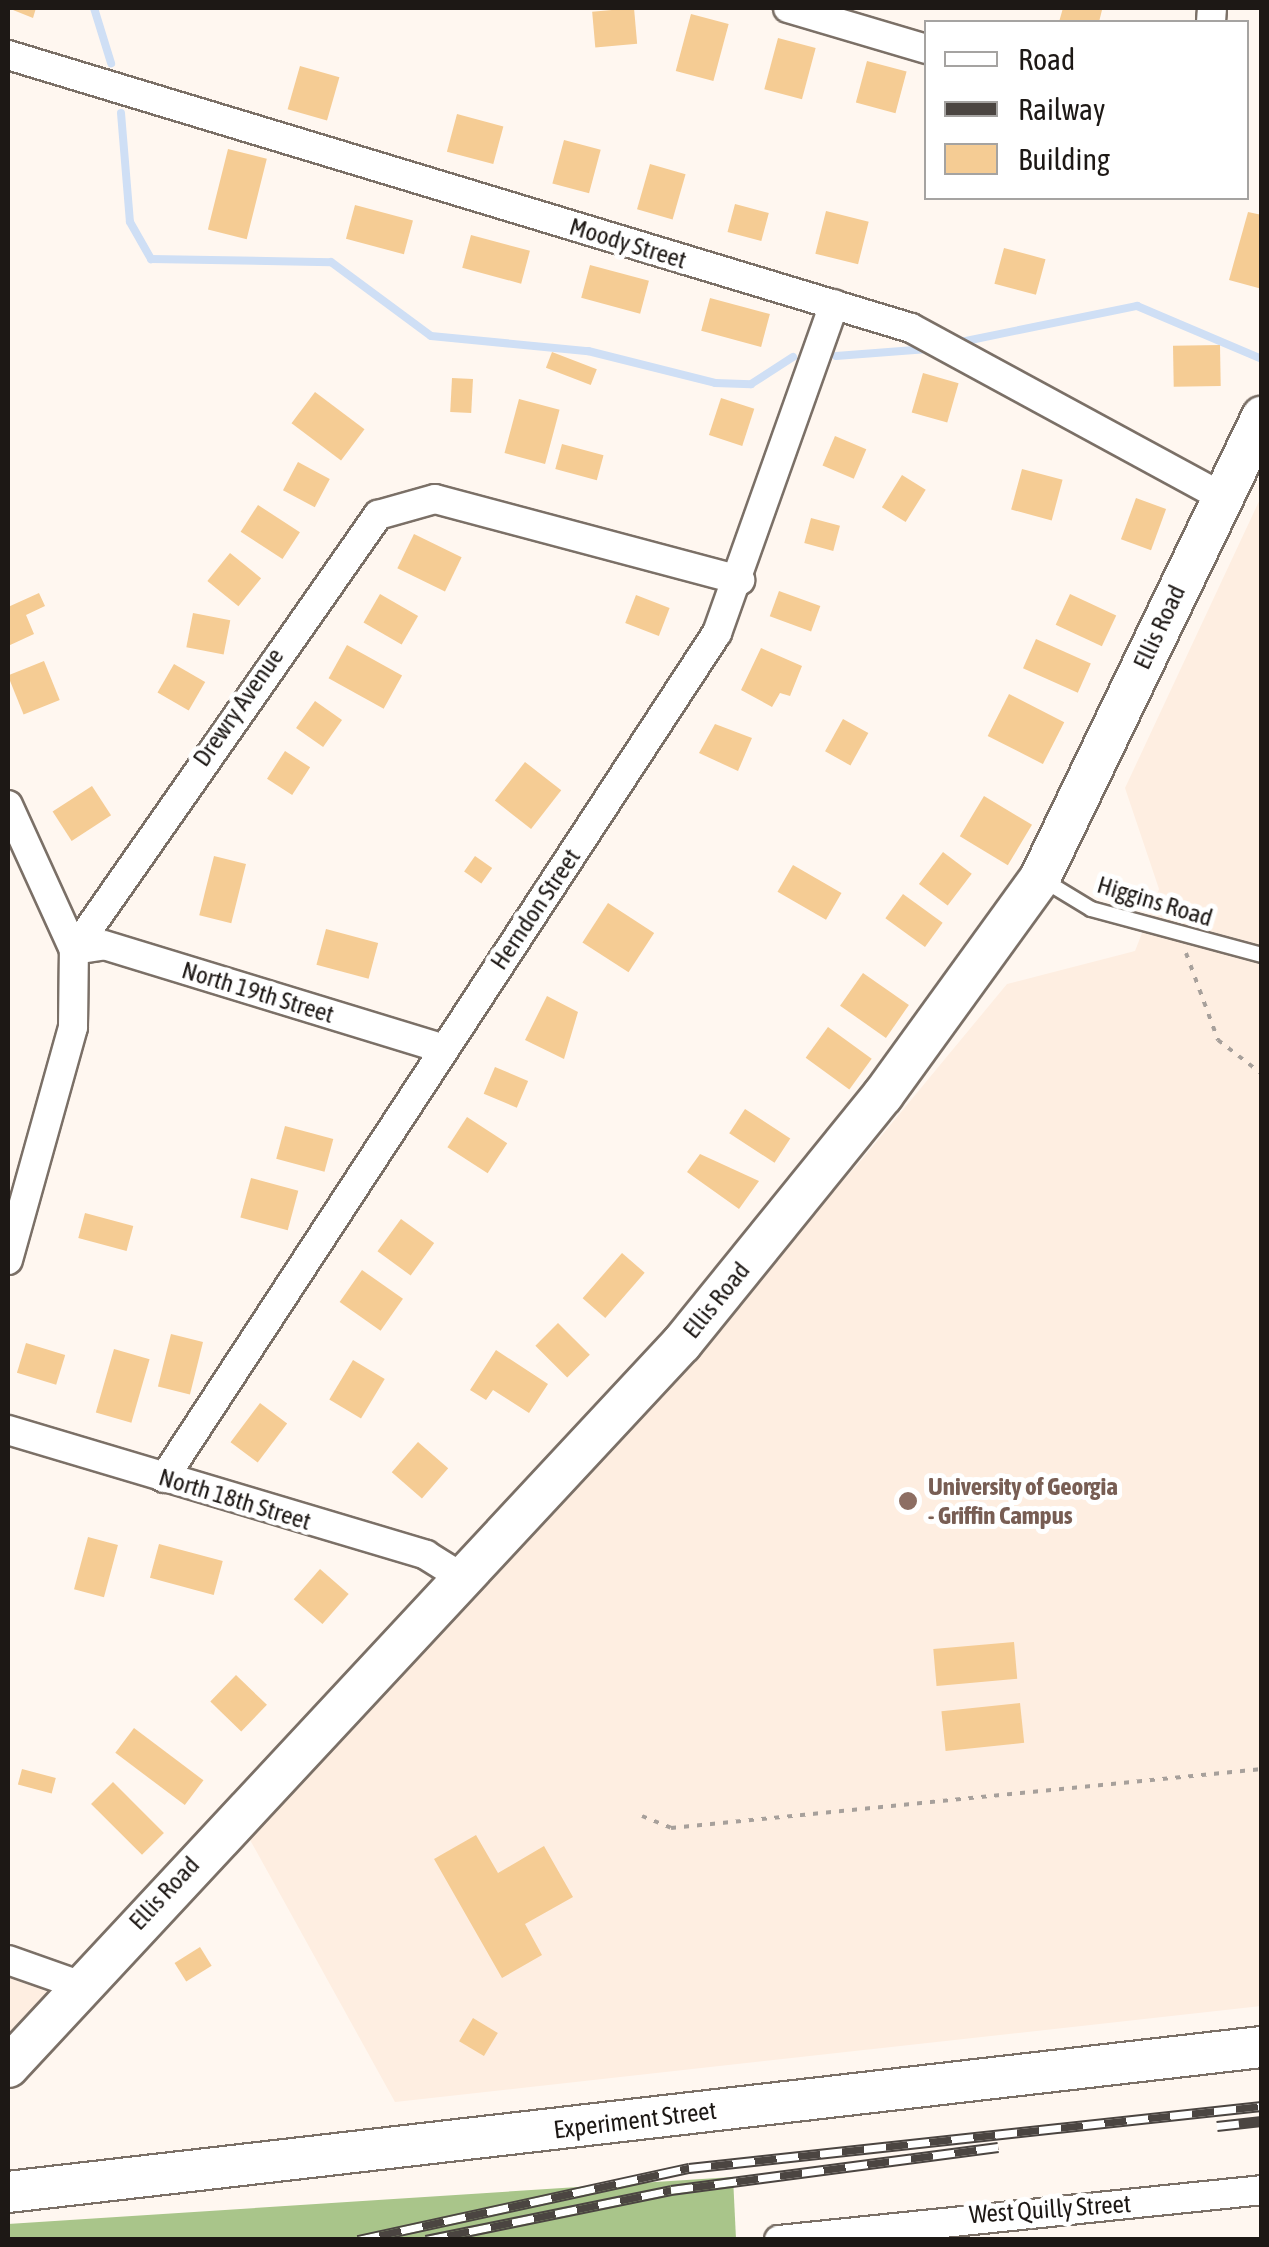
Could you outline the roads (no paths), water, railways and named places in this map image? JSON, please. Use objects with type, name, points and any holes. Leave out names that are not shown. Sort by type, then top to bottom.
[{"type":"street","points":[[788,8],[924,47]]},
{"type":"street","name":"Moody Street","points":[[8,56],[834,304],[986,360],[1221,496]]},
{"type":"street","name":"Herndon Street","points":[[164,1478],[441,1048],[688,682],[740,580],[834,304]]},
{"type":"street","name":"Ellis Road","points":[[8,2067],[78,1986],[682,1343],[882,1095],[1040,878],[1262,416]]},
{"type":"street","name":"Drewry Avenue","points":[[74,950],[378,515],[435,499],[740,580]]},
{"type":"street","points":[[8,805],[74,950],[72,1028],[8,1260]]},
{"type":"street","name":"North 19th Street","points":[[74,950],[104,945],[441,1048]]},
{"type":"street","name":"North 18th Street","points":[[8,1430],[426,1556],[460,1576]]},
{"type":"street","points":[[8,1960],[78,1986]]},
{"type":"street","name":"Experiment Street","points":[[8,2192],[1262,2046]]},
{"type":"street","name":"West Quilly Street","points":[[778,2240],[1262,2190]]},
{"type":"lane","name":"Higgins Road","points":[[1040,878],[1091,909],[1262,955]]},
{"type":"waterway","points":[[94,8],[111,63]]},
{"type":"waterway","points":[[121,113],[130,222],[151,259],[331,262],[431,336],[588,351],[715,383],[751,384],[793,357]]},
{"type":"waterway","points":[[956,343],[1137,306],[1262,359]]},
{"type":"waterway","points":[[836,356],[928,349]]},
{"type":"railway","points":[[358,2240],[689,2168],[1262,2106]]},
{"type":"railway","points":[[1217,2126],[1262,2121]]},
{"type":"railway","points":[[426,2240],[671,2190],[998,2147]]},
{"type":"place","name":"University of Georgia - Griffin Campus","points":[[908,1501]]}]
